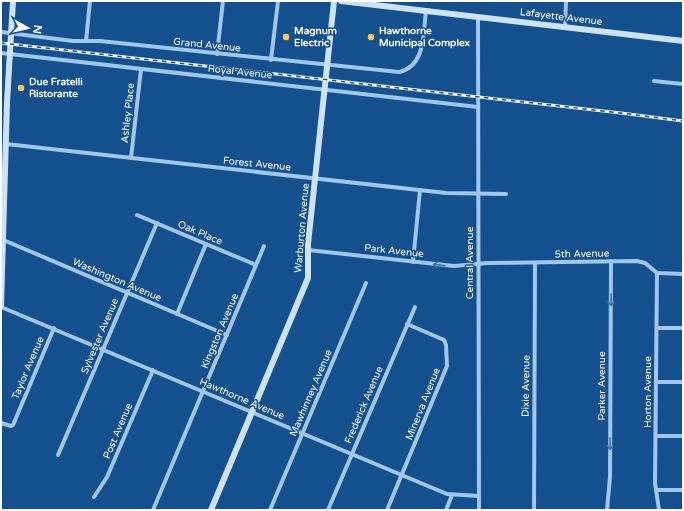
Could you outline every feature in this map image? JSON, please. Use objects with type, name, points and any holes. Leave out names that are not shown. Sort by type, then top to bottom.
[{"type":"street","points":[[1,306],[2,240],[13,1]]},
{"type":"street","points":[[86,41],[90,1]]},
{"type":"street","points":[[217,54],[223,1]]},
{"type":"street","points":[[271,60],[278,1]]},
{"type":"street","name":"Warburton Avenue","points":[[211,510],[306,285],[309,270],[308,250],[326,90],[334,1]]},
{"type":"street","name":"Lafayette Avenue","points":[[341,1],[683,41]]},
{"type":"street","points":[[565,28],[566,1]]},
{"type":"street","name":"Grand Avenue","points":[[1,32],[396,72],[402,71],[410,66],[420,55],[426,11]]},
{"type":"street","name":"Central Avenue","points":[[478,17],[479,510]]},
{"type":"street","name":"Royal Avenue","points":[[1,53],[478,107]]},
{"type":"street","name":"Ashley Place","points":[[131,158],[141,69]]},
{"type":"street","points":[[654,81],[683,84]]},
{"type":"street","name":"Forest Avenue","points":[[6,144],[454,194],[506,194]]},
{"type":"street","points":[[413,262],[420,190]]},
{"type":"street","name":"Oak Place","points":[[137,215],[256,265]]},
{"type":"street","name":"Sylvester Avenue","points":[[58,455],[157,223]]},
{"type":"street","name":"Washington Avenue","points":[[2,240],[226,335]]},
{"type":"street","points":[[177,314],[206,244]]},
{"type":"street","name":"Kingston Avenue","points":[[153,510],[264,246]]},
{"type":"street","name":"Park Avenue","points":[[308,250],[454,266],[478,265]]},
{"type":"street","name":"Parker Avenue","points":[[607,510],[610,477],[611,261]]},
{"type":"street","name":"5th Avenue","points":[[478,265],[535,262],[642,262],[657,273]]},
{"type":"street","name":"Dixie Avenue","points":[[534,510],[535,262]]},
{"type":"street","points":[[657,273],[683,274]]},
{"type":"street","name":"Horton Avenue","points":[[657,273],[656,490],[659,510]]},
{"type":"street","name":"Mawhinney Avenue","points":[[270,510],[366,283]]},
{"type":"street","name":"Hawthorne Avenue","points":[[1,306],[452,496],[479,496]]},
{"type":"street","name":"Frederick Avenue","points":[[328,510],[414,307]]},
{"type":"street","name":"Minerva Avenue","points":[[387,510],[447,366],[446,345],[444,340],[407,324]]},
{"type":"street","name":"Taylor Avenue","points":[[1,423],[11,426],[13,425],[54,328]]},
{"type":"street","points":[[657,328],[683,328]]},
{"type":"street","name":"Post Avenue","points":[[94,497],[107,477],[153,370]]},
{"type":"street","points":[[656,382],[683,382]]},
{"type":"street","points":[[656,436],[683,436]]},
{"type":"street","points":[[656,490],[683,490]]},
{"type":"street","points":[[446,510],[452,496]]},
{"type":"railway","points":[[1,43],[683,121]]},
{"type":"place","name":"Magnum Electric","points":[[286,37]]},
{"type":"place","name":"Hawthorne Municipal Complex","points":[[371,37]]},
{"type":"place","name":"Due Fratelli Ristorante","points":[[21,88]]}]
